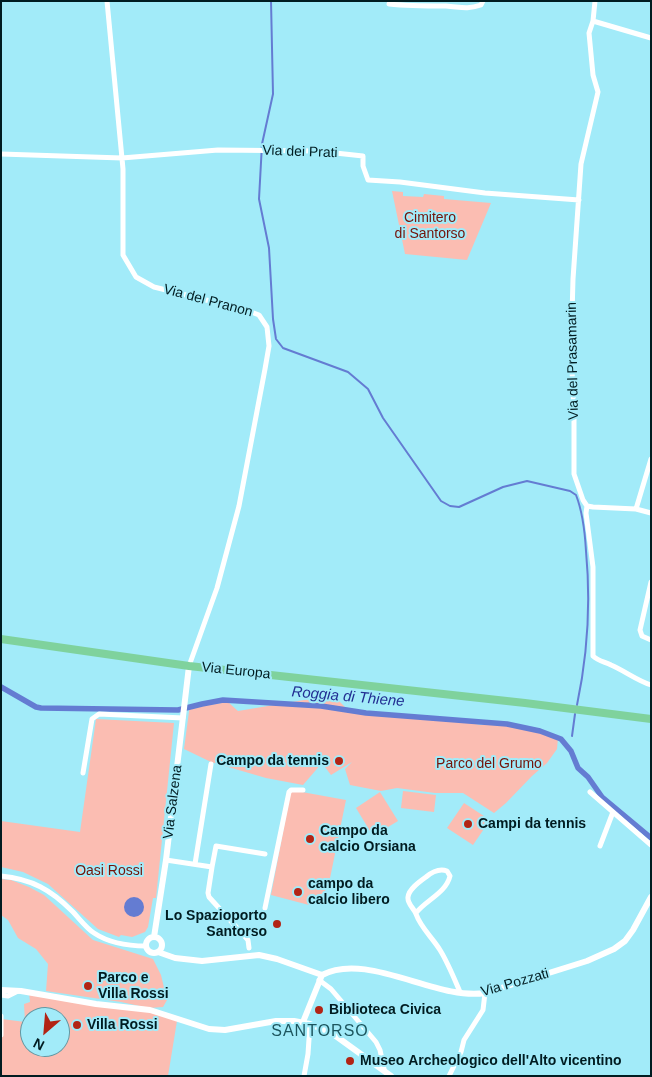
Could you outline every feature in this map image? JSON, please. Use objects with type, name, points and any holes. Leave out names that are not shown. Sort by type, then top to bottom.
[{"type":"main road","name":"Via Europa","points":[[1,639],[189,666],[516,702],[651,719]]},
{"type":"street","name":"Via del Pranon","points":[[107,1],[122,158],[123,254],[136,277],[154,286],[246,310],[259,315],[267,327],[269,346],[266,369],[239,506],[217,588],[189,666]]},
{"type":"street","points":[[389,4],[416,7],[449,6],[469,9],[481,5],[483,1]]},
{"type":"street","name":"Via del Prasamarin","points":[[595,1],[593,21],[589,33],[593,75],[598,92],[582,164],[572,279],[571,350],[574,410],[574,474],[587,506],[586,513],[593,567],[594,656],[598,660],[637,680],[651,685]]},
{"type":"street","points":[[593,21],[651,38]]},
{"type":"street","name":"Via dei Prati","points":[[1,154],[122,158],[218,150],[317,151],[363,156],[363,166],[368,180],[400,182],[485,193],[579,200]]},
{"type":"street","points":[[636,509],[651,459]]},
{"type":"street","points":[[587,506],[636,509],[651,512]]},
{"type":"street","points":[[651,582],[640,630],[642,636],[651,640]]},
{"type":"street","name":"Via Salzena","points":[[154,937],[166,860],[189,666]]},
{"type":"street","points":[[83,773],[92,719],[99,714],[183,716]]},
{"type":"street","points":[[195,864],[211,764]]},
{"type":"street","points":[[265,908],[289,792],[291,790],[303,790]]},
{"type":"street","points":[[590,792],[651,845]]},
{"type":"street","points":[[600,846],[613,812]]},
{"type":"street","points":[[249,948],[248,940],[209,897],[212,867],[216,846],[265,854]]},
{"type":"street","points":[[166,860],[212,867]]},
{"type":"street","points":[[416,912],[446,886],[450,876],[447,871],[441,869],[419,881],[410,891],[407,898],[416,912],[418,922],[444,957],[460,992]]},
{"type":"street","points":[[1,876],[23,878],[40,886],[60,899],[93,933],[106,939],[134,946],[146,946]]},
{"type":"street","name":"Via Pozzati","points":[[320,978],[331,970],[371,971],[460,992],[485,993],[588,960],[614,949],[625,941],[633,930],[651,897]]},
{"type":"street","points":[[146,946],[148,940],[154,937],[178,958]]},
{"type":"street","points":[[158,952],[161,944]]},
{"type":"street","points":[[146,946],[150,952],[202,961],[259,955],[277,959],[320,978],[376,1042],[380,1050],[385,1072]]},
{"type":"street","points":[[304,1076],[308,1054],[306,1023],[320,978]]},
{"type":"street","points":[[1,990],[18,990],[96,1004],[150,1010],[209,1029],[225,1030],[276,1022],[306,1023],[333,1034],[391,1076]]},
{"type":"street","points":[[1,995],[8,996],[18,990]]},
{"type":"street","points":[[449,1076],[461,1052],[464,1040],[483,1010],[485,993]]},
{"type":"street","points":[[1,1016],[1,1035]]},
{"type":"green space","name":"Cimitero di Santorso","points":[[392,191],[403,192],[403,196],[423,197],[424,194],[444,196],[444,199],[491,203],[467,260],[405,254]]},
{"type":"green space","name":"Parco del Grumo","points":[[310,699],[338,700],[350,712],[439,721],[444,718],[481,725],[495,724],[529,729],[558,738],[557,749],[547,763],[494,813],[463,793],[435,793],[397,788],[381,791],[350,785],[345,769],[352,762],[331,775],[322,763],[303,785],[266,778],[211,762],[184,749],[190,704],[209,705],[228,702],[238,711]]},
{"type":"green space","name":"Oasi Rossi","points":[[96,719],[174,723],[156,898],[153,898],[148,927],[145,932],[132,937],[121,935],[119,937],[98,929],[48,884],[23,872],[1,867],[1,821],[80,832]]},
{"type":"green space","name":"Campo da calcio Orsiana","points":[[291,790],[346,800],[328,888],[309,905],[271,895]]},
{"type":"green space","points":[[403,791],[436,795],[434,812],[401,808]]},
{"type":"green space","points":[[380,792],[398,821],[373,836],[356,808]]},
{"type":"green space","name":"Campi da tennis","points":[[464,803],[490,820],[473,845],[447,828]]},
{"type":"green space","points":[[1,879],[11,880],[44,895],[93,940],[153,959],[161,975],[167,1000],[163,1007],[149,1008],[46,991],[48,964],[36,949],[18,938],[8,920],[1,915]]},
{"type":"green space","points":[[29,993],[150,1010],[177,1021],[168,1076],[1,1076],[2,1019],[20,1021],[20,1057],[70,1057],[70,1007],[24,1007],[24,1004],[30,1002]]},
{"type":"water","points":[[130,897],[138,897],[144,903],[144,911],[138,917],[130,917],[124,911],[124,903]]},
{"type":"waterway","points":[[271,1],[273,94],[262,144],[259,199],[269,248],[276,339],[283,348],[348,372],[368,389],[383,418],[441,501],[450,506],[459,507],[503,487],[527,481],[570,491],[576,495],[584,530],[588,571],[586,648],[577,705]]},
{"type":"waterway","name":"Roggia di Thiene","points":[[1,687],[41,708],[178,710],[223,700],[321,706],[366,713],[507,724],[540,731],[561,739],[571,751],[578,768],[588,777],[602,797],[651,838]]},
{"type":"waterway","points":[[572,736],[575,714]]},
{"type":"place","name":"Campo da tennis","points":[[339,761]]},
{"type":"place","name":"Campi da tennis","points":[[468,824]]},
{"type":"place","name":"Campo da calcio Orsiana","points":[[310,839]]},
{"type":"place","name":"campo da calcio libero","points":[[298,892]]},
{"type":"place","name":"Lo Spazioporto Santorso","points":[[277,924]]},
{"type":"place","name":"Parco e Villa Rossi","points":[[88,986]]},
{"type":"place","name":"Biblioteca Civica","points":[[319,1010]]},
{"type":"place","name":"Villa Rossi","points":[[77,1025]]},
{"type":"place","name":"Museo Archeologico dell'Alto vicentino","points":[[350,1061]]},
{"type":"district","name":"SANTORSO","points":[[320,1032]]}]
